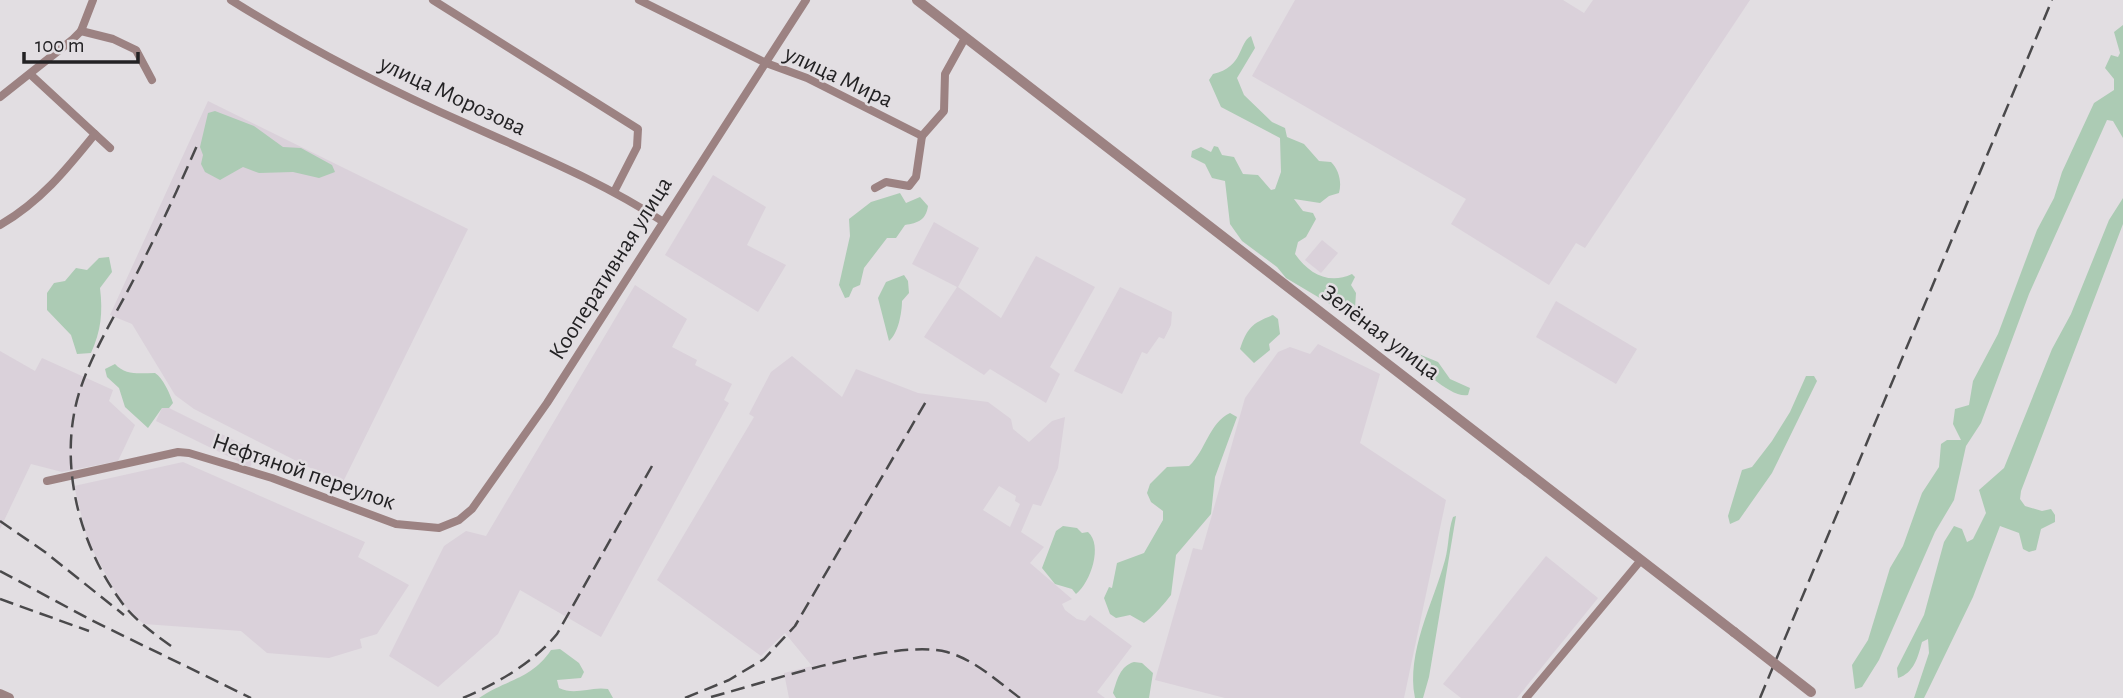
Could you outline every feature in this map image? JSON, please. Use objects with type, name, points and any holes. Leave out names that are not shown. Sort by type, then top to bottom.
[{"type":"street","points":[[0,97],[31,75],[81,31],[93,0]]},
{"type":"street","name":"улица Морозова","points":[[231,0],[318,52],[615,190],[662,221]]},
{"type":"street","points":[[433,0],[635,126],[639,133],[636,147],[615,190]]},
{"type":"street","name":"улица Мира","points":[[639,0],[766,63],[807,78],[922,136]]},
{"type":"street","name":"Кооперативная улица","points":[[425,528],[439,528],[459,520],[472,509],[547,404],[806,0]]},
{"type":"street","name":"Зелёная улица","points":[[917,0],[1814,695]]},
{"type":"street","points":[[81,31],[113,39],[136,50],[152,80]]},
{"type":"street","points":[[875,188],[886,182],[909,186],[916,177],[922,136],[944,111],[945,74],[965,38]]},
{"type":"street","points":[[31,75],[110,148]]},
{"type":"street","points":[[0,225],[30,207],[49,190],[95,134]]},
{"type":"street","name":"Нефтяной переулок","points":[[47,481],[178,452],[189,453],[272,478],[396,524],[425,528]]},
{"type":"street","points":[[1526,698],[1640,561]]},
{"type":"street","points":[[0,694],[9,698]]},
{"type":"shaded area","points":[[1295,0],[1563,0],[1584,13],[1593,0],[1750,0],[1585,248],[1576,243],[1549,285],[1451,224],[1466,199],[1252,76]]},
{"type":"shaded area","points":[[208,101],[468,229],[342,484],[194,409],[175,395],[132,324],[110,315]]},
{"type":"shaded area","points":[[713,175],[766,207],[747,245],[786,265],[758,312],[665,255]]},
{"type":"shaded area","points":[[934,222],[979,248],[958,287],[1001,318],[1036,256],[1095,287],[1050,367],[1060,374],[1046,403],[990,369],[984,375],[924,337],[957,287],[912,264]]},
{"type":"shaded area","points":[[1322,240],[1338,253],[1321,273],[1305,260]]},
{"type":"shaded area","points":[[635,285],[687,319],[672,347],[697,360],[695,365],[732,384],[724,400],[729,403],[601,637],[520,590],[498,634],[438,687],[389,656],[444,546],[466,531],[486,536]]},
{"type":"shaded area","points":[[1120,287],[1172,312],[1171,325],[1164,339],[1159,337],[1147,354],[1142,352],[1122,394],[1074,371]]},
{"type":"shaded area","points":[[1556,301],[1637,349],[1616,384],[1536,337]]},
{"type":"shaded area","points":[[1318,344],[1380,374],[1360,443],[1446,500],[1404,698],[1225,698],[1155,680],[1193,548],[1202,550],[1245,398],[1278,352],[1290,347],[1310,354]]},
{"type":"shaded area","points":[[0,351],[35,371],[42,358],[113,390],[109,401],[135,425],[118,461],[62,472],[31,464],[0,529]]},
{"type":"shaded area","points":[[792,356],[842,397],[856,369],[918,393],[988,402],[1011,419],[1013,429],[1029,442],[1052,421],[1065,417],[1058,468],[1041,506],[1033,504],[1021,532],[1044,547],[1030,563],[1072,599],[1062,604],[1065,610],[1077,619],[1085,621],[1090,615],[1132,646],[1097,692],[1105,698],[789,698],[784,673],[812,666],[785,633],[761,656],[657,580],[754,417],[749,414],[771,372]],"holes":[[[999,486],[1016,496],[1015,501],[1020,504],[1010,527],[983,510]]]},
{"type":"shaded area","points":[[162,408],[169,408],[258,452],[250,467],[156,421]]},
{"type":"shaded area","points":[[183,462],[365,542],[358,557],[409,585],[377,634],[360,639],[362,648],[329,658],[267,653],[241,631],[144,624],[134,616],[120,600],[88,542],[74,486]]},
{"type":"shaded area","points":[[1546,556],[1598,598],[1517,698],[1461,698],[1443,684]]},
{"type":"green space","points":[[2123,25],[2123,138],[2113,121],[2107,120],[2029,294],[1981,423],[1966,446],[1954,500],[1935,532],[1879,660],[1862,687],[1855,689],[1852,665],[1868,640],[1890,568],[1903,546],[1922,493],[1939,467],[1941,444],[1947,440],[1961,440],[1953,424],[1955,409],[1969,405],[1973,381],[1998,334],[2037,230],[2054,198],[2062,172],[2094,103],[2114,90],[2114,79],[2105,68],[2111,55],[2118,57],[2120,53],[2114,32]]},
{"type":"green space","points":[[1251,36],[1255,48],[1237,78],[1244,95],[1272,122],[1285,128],[1287,137],[1304,144],[1319,161],[1331,162],[1338,172],[1339,193],[1320,203],[1294,199],[1303,211],[1313,213],[1316,219],[1306,237],[1298,242],[1295,254],[1320,276],[1335,278],[1352,274],[1355,277],[1351,285],[1356,293],[1355,308],[1345,313],[1286,278],[1277,267],[1242,241],[1230,224],[1225,181],[1212,178],[1205,164],[1191,157],[1192,151],[1201,147],[1211,152],[1214,146],[1218,147],[1222,155],[1234,157],[1243,174],[1258,175],[1271,190],[1275,189],[1281,172],[1280,138],[1221,107],[1209,80],[1213,74],[1223,71],[1235,61]]},
{"type":"green space","points":[[215,111],[254,126],[283,147],[301,148],[332,165],[335,172],[319,178],[293,172],[259,173],[243,167],[220,180],[205,172],[201,164],[203,155],[200,147],[208,113]]},
{"type":"green space","points":[[900,193],[906,203],[920,197],[928,206],[925,215],[917,222],[905,225],[896,238],[887,238],[864,268],[860,285],[853,288],[849,297],[845,298],[839,285],[850,236],[849,219],[871,202]]},
{"type":"green space","points":[[2123,198],[2123,224],[2021,491],[2020,499],[2025,506],[2042,511],[2051,509],[2055,522],[2041,529],[2036,550],[2029,552],[2023,549],[2019,533],[2000,526],[1973,597],[1924,698],[1914,698],[1929,653],[1928,639],[1922,642],[1917,659],[1908,672],[1898,678],[1897,668],[1924,615],[1944,542],[1954,526],[1962,529],[1967,542],[1973,539],[1986,513],[1979,490],[2004,468],[2052,349],[2071,314],[2109,220]]},
{"type":"green space","points":[[109,257],[112,272],[100,288],[101,314],[97,337],[91,353],[77,354],[71,335],[47,310],[47,293],[54,283],[65,281],[76,268],[87,270],[99,258]]},
{"type":"green space","points":[[904,275],[908,281],[909,293],[902,301],[899,323],[889,341],[878,298],[886,282]]},
{"type":"green space","points":[[1273,315],[1278,319],[1280,334],[1269,344],[1270,350],[1254,363],[1240,349],[1251,327]]},
{"type":"green space","points":[[1404,348],[1438,362],[1450,379],[1470,388],[1468,395],[1453,392],[1435,380],[1403,353]]},
{"type":"green space","points":[[115,364],[129,372],[155,373],[166,386],[173,403],[169,408],[162,408],[148,428],[125,407],[119,388],[107,377],[105,369]]},
{"type":"green space","points":[[1806,376],[1814,376],[1817,381],[1772,473],[1739,520],[1730,524],[1728,516],[1742,470],[1752,467],[1772,441],[1790,412]]},
{"type":"green space","points":[[1230,413],[1237,417],[1215,477],[1211,514],[1176,555],[1171,595],[1144,623],[1130,615],[1116,618],[1110,614],[1104,598],[1109,587],[1112,588],[1117,563],[1144,553],[1163,520],[1163,511],[1151,502],[1147,493],[1150,484],[1167,467],[1189,466],[1217,423]]},
{"type":"green space","points":[[1456,516],[1429,677],[1423,698],[1415,698],[1413,681],[1417,646],[1445,560],[1451,522]]},
{"type":"green space","points":[[1063,526],[1077,528],[1082,533],[1088,532],[1095,545],[1090,573],[1076,594],[1072,589],[1055,584],[1042,568],[1056,531]]},
{"type":"green space","points":[[560,649],[579,663],[584,672],[581,678],[557,680],[559,688],[571,691],[608,689],[613,698],[479,698],[527,673],[551,650]]},
{"type":"green space","points":[[1134,662],[1142,663],[1153,673],[1149,698],[1116,698],[1113,693],[1120,674]]},
{"type":"railway","points":[[1760,698],[2052,0]]},
{"type":"railway","points":[[171,646],[125,607],[92,552],[75,498],[71,442],[74,414],[86,373],[152,243],[199,141]]},
{"type":"railway","points":[[685,698],[729,680],[764,659],[795,626],[928,398]]},
{"type":"railway","points":[[463,698],[514,671],[537,654],[557,634],[652,466]]},
{"type":"railway","points":[[0,521],[45,552],[124,615]]},
{"type":"railway","points":[[0,571],[91,620],[251,698]]},
{"type":"railway","points":[[0,599],[89,631]]},
{"type":"railway","points":[[711,697],[865,656],[924,649],[947,652],[967,660],[1020,698]]}]
